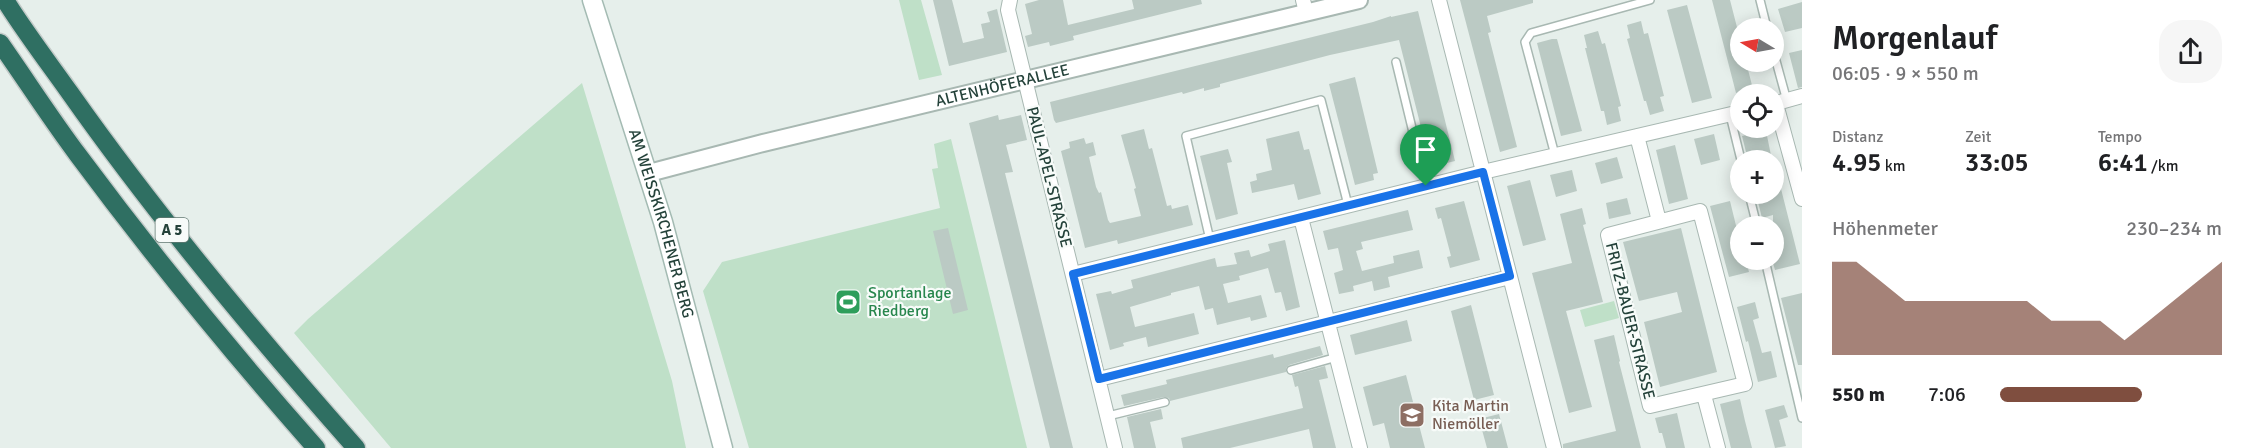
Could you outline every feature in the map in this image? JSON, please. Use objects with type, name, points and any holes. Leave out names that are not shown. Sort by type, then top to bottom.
[{"type":"highway","name":"A 5","points":[[5,0],[108,147],[173,231],[246,322],[356,448]]},
{"type":"highway","name":"A 5","points":[[0,43],[77,154],[147,244],[249,372],[316,448]]},
{"type":"main road","name":"AM WEISSKIRCHENER BERG","points":[[592,0],[649,173],[723,448]]},
{"type":"street","name":"PAUL-APEL-STRASSE","points":[[1010,0],[1008,10],[1115,448]]},
{"type":"street","name":"ALTENHÖFERALLEE","points":[[649,173],[763,143],[1025,81],[1304,6],[1359,0]]},
{"type":"street","points":[[1439,0],[1554,448]]},
{"type":"street","points":[[1784,101],[1802,96]]},
{"type":"street","points":[[1073,274],[1210,242],[1483,172],[1730,115]]},
{"type":"street","points":[[1784,124],[1802,200]]},
{"type":"street","points":[[1637,136],[1659,221]]},
{"type":"street","name":"FRITZ-BAUER-STRASSE","points":[[1700,211],[1745,384],[1650,406],[1608,235],[1659,221],[1700,211]]},
{"type":"street","points":[[1301,218],[1360,448]]},
{"type":"street","points":[[1099,379],[1510,276]]},
{"type":"street","points":[[1704,395],[1718,448]]},
{"type":"lane","points":[[1555,155],[1525,42],[1531,33],[1650,0]]},
{"type":"lane","points":[[1760,0],[1764,18]]},
{"type":"lane","points":[[1396,62],[1426,186]]},
{"type":"lane","points":[[1210,242],[1186,136],[1321,100],[1348,205]]},
{"type":"lane","points":[[1767,270],[1802,418]]},
{"type":"lane","points":[[1291,370],[1337,357]]},
{"type":"lane","points":[[1108,416],[1165,402]]},
{"type":"green space","points":[[899,0],[921,0],[942,75],[919,80]]},
{"type":"green space","points":[[582,83],[672,381],[686,448],[391,448],[294,333]]},
{"type":"green space","name":"Sportanlage Riedberg","points":[[951,139],[1027,448],[749,448],[703,291],[722,262],[940,208],[932,169],[938,168],[934,144]]},
{"type":"green space","points":[[1614,301],[1619,318],[1585,327],[1580,310]]},
{"type":"building","points":[[933,0],[952,0],[963,43],[984,38],[981,24],[990,22],[987,12],[997,9],[1007,52],[949,66]]},
{"type":"building","points":[[1039,0],[1063,0],[1068,25],[1134,9],[1132,0],[1201,0],[1202,4],[1073,36],[1074,40],[1050,46],[1049,42],[1028,47],[1025,36],[1032,34],[1025,4]]},
{"type":"building","points":[[1460,0],[1533,0],[1533,3],[1487,16],[1491,32],[1488,33],[1517,147],[1500,152]]},
{"type":"building","points":[[1712,0],[1730,0],[1735,18],[1730,18],[1730,70]]},
{"type":"building","points":[[1802,2],[1802,28],[1785,32],[1784,18],[1781,18],[1778,9]]},
{"type":"building","points":[[1687,5],[1712,98],[1692,103],[1667,10]]},
{"type":"building","points":[[1418,11],[1455,161],[1431,167],[1399,40],[1330,55],[1220,84],[1220,87],[1204,91],[1204,88],[1183,94],[1182,92],[1056,123],[1054,120],[1050,102]]},
{"type":"building","points":[[1641,21],[1644,34],[1648,33],[1664,96],[1660,97],[1664,111],[1650,115],[1627,39],[1630,38],[1627,25]]},
{"type":"building","points":[[1598,31],[1602,44],[1605,43],[1621,106],[1618,107],[1621,121],[1607,125],[1604,111],[1601,111],[1585,48],[1587,48],[1584,35]]},
{"type":"building","points":[[1557,39],[1582,131],[1561,136],[1537,43]]},
{"type":"building","points":[[1802,50],[1802,87],[1798,88],[1789,53]]},
{"type":"building","points":[[1731,72],[1749,72],[1752,84],[1734,84]]},
{"type":"building","points":[[1355,77],[1378,173],[1373,174],[1374,180],[1355,185],[1329,84]]},
{"type":"building","points":[[998,115],[999,120],[1021,115],[1027,140],[1006,145],[1013,172],[1005,173],[1073,448],[1050,448],[969,123]]},
{"type":"building","points":[[1144,129],[1149,149],[1152,148],[1167,206],[1171,205],[1172,209],[1188,205],[1193,225],[1118,244],[1117,240],[1085,248],[1061,151],[1070,148],[1069,142],[1084,138],[1086,144],[1093,142],[1096,155],[1089,157],[1096,187],[1099,193],[1101,192],[1108,220],[1110,223],[1141,216],[1134,189],[1136,188],[1121,135]]},
{"type":"building","points":[[1299,131],[1304,150],[1309,149],[1321,194],[1298,200],[1294,184],[1252,193],[1250,182],[1257,180],[1256,174],[1272,170],[1266,139]]},
{"type":"building","points":[[1714,134],[1720,160],[1701,165],[1694,139]]},
{"type":"building","points":[[1742,138],[1767,138],[1770,150],[1746,150]]},
{"type":"building","points":[[1675,145],[1688,199],[1669,204],[1656,150]]},
{"type":"building","points":[[1228,149],[1232,162],[1227,163],[1238,214],[1216,220],[1200,156]]},
{"type":"building","points":[[1617,157],[1623,178],[1601,184],[1595,163]]},
{"type":"building","points":[[1572,170],[1577,191],[1556,197],[1550,175]]},
{"type":"building","points":[[1530,180],[1546,240],[1523,246],[1507,186]]},
{"type":"building","points":[[1627,198],[1631,214],[1609,219],[1606,203]]},
{"type":"building","points":[[1464,201],[1480,260],[1450,268],[1447,257],[1451,256],[1441,218],[1438,219],[1435,208]]},
{"type":"building","points":[[1730,201],[1734,216],[1730,216],[1730,270],[1748,270],[1749,272],[1729,277],[1710,206]]},
{"type":"building","points":[[1784,201],[1800,264],[1784,268],[1784,216],[1762,216],[1758,204],[1784,204]]},
{"type":"building","points":[[1582,208],[1586,224],[1583,225],[1603,302],[1566,311],[1592,407],[1569,413],[1532,273],[1572,263],[1560,214]]},
{"type":"building","points":[[1408,210],[1413,230],[1361,242],[1363,249],[1356,251],[1362,271],[1394,263],[1393,256],[1419,250],[1423,268],[1388,277],[1390,287],[1374,291],[1372,281],[1353,286],[1354,291],[1339,294],[1334,273],[1343,270],[1338,248],[1328,250],[1323,231]]},
{"type":"building","points":[[948,228],[968,310],[953,314],[933,231]]},
{"type":"building","points":[[1681,228],[1717,372],[1660,387],[1644,322],[1682,312],[1677,292],[1639,301],[1623,242]]},
{"type":"building","points":[[1285,240],[1300,307],[1286,311],[1281,292],[1275,293],[1268,268],[1239,276],[1240,280],[1223,284],[1228,303],[1261,295],[1267,317],[1251,321],[1250,317],[1217,325],[1213,308],[1205,310],[1199,286],[1130,307],[1135,327],[1194,313],[1199,334],[1148,347],[1146,337],[1123,343],[1124,346],[1110,350],[1096,294],[1111,291],[1112,294],[1133,288],[1131,280],[1215,258],[1217,267],[1237,264],[1234,253],[1249,250],[1251,257],[1270,251],[1268,244]]},
{"type":"building","points":[[1802,293],[1802,365],[1798,365],[1781,298]]},
{"type":"building","points":[[1755,302],[1759,318],[1753,320],[1762,353],[1771,351],[1777,377],[1758,382],[1737,307]]},
{"type":"building","points":[[1471,305],[1494,395],[1474,400],[1451,311]]},
{"type":"building","points":[[1407,320],[1412,341],[1355,355],[1350,335]]},
{"type":"building","points":[[1614,335],[1641,448],[1563,448],[1563,444],[1616,431],[1594,340]]},
{"type":"building","points":[[1320,346],[1323,355],[1289,365],[1286,372],[1170,401],[1169,398],[1164,397],[1124,406],[1121,395],[1167,384],[1166,380],[1273,354],[1274,358]]},
{"type":"building","points":[[1325,366],[1328,378],[1319,380],[1336,448],[1313,448],[1309,429],[1230,448],[1183,448],[1181,438],[1303,408],[1298,386],[1295,387],[1292,375]]},
{"type":"building","points":[[1406,375],[1425,448],[1390,448],[1384,423],[1373,426],[1363,387]]},
{"type":"building","points":[[1740,399],[1752,448],[1731,448],[1720,404]]},
{"type":"building","points":[[1784,405],[1788,417],[1779,420],[1786,446],[1775,448],[1765,410]]},
{"type":"building","points":[[1161,409],[1163,419],[1150,422],[1156,448],[1134,448],[1127,417]]},
{"type":"building","points":[[1677,413],[1685,448],[1666,448],[1655,418]]},
{"type":"building","points":[[1499,414],[1508,448],[1487,448],[1479,419]]},
{"type":"place","name":"Sportanlage Riedberg","points":[[848,302]]},
{"type":"place","name":"Kita Martin Niemöller","points":[[1412,415]]},
{"type":"route","points":[[1483,172],[1510,276],[1099,379],[1073,274],[1210,242],[1426,186],[1483,172]]}]
